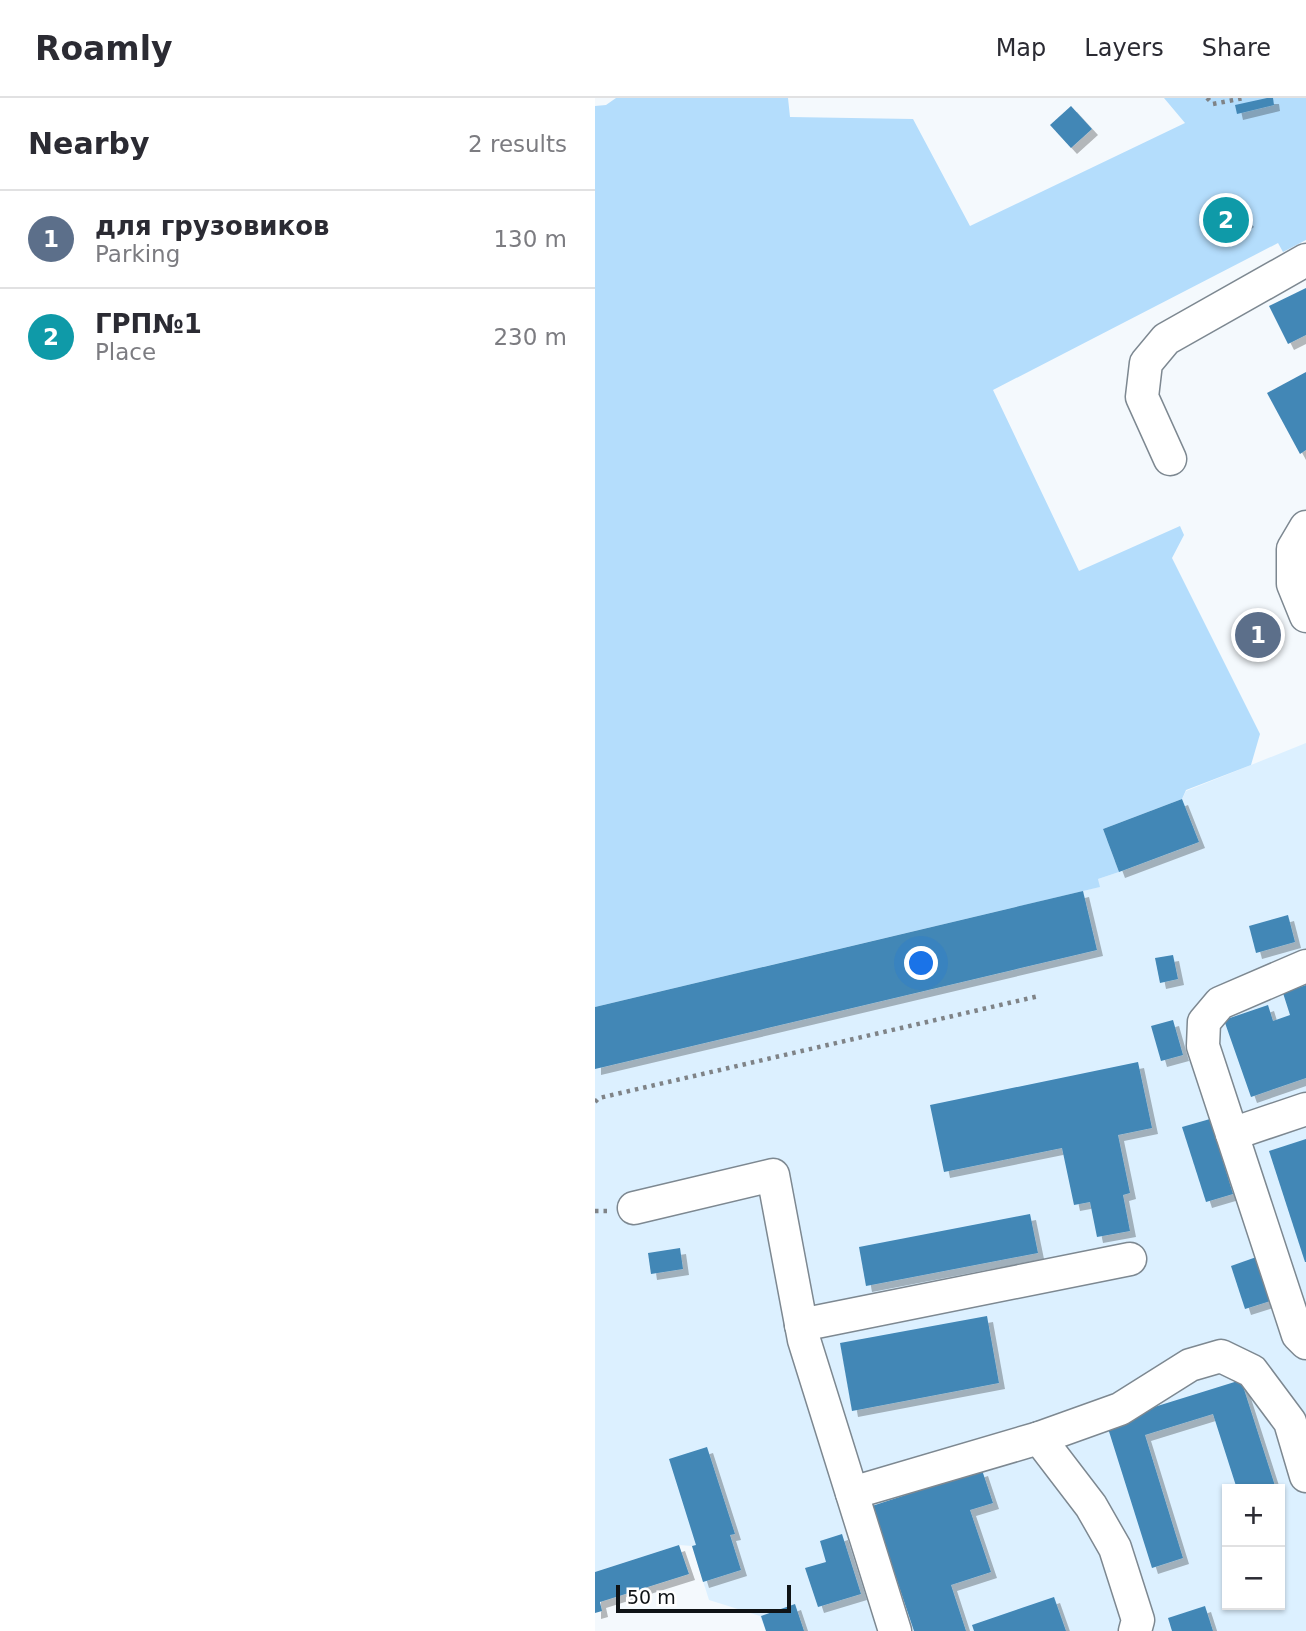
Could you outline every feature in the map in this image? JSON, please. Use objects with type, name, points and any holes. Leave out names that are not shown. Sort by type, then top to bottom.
[{"type":"lane","points":[[1170,459],[1142,397],[1146,363],[1166,339],[1306,260]]},
{"type":"lane","points":[[1306,527],[1293,549],[1293,584],[1306,616]]},
{"type":"lane","points":[[1306,965],[1220,1003],[1204,1021],[1203,1046],[1298,1335],[1306,1343]]},
{"type":"lane","points":[[1232,1134],[1306,1109]]},
{"type":"lane","points":[[633,1208],[773,1175],[801,1325],[895,1631]]},
{"type":"lane","points":[[801,1325],[1130,1259]]},
{"type":"lane","points":[[852,1493],[1039,1438],[1120,1409],[1190,1365],[1221,1356],[1252,1371],[1290,1422],[1306,1476]]},
{"type":"lane","points":[[1039,1438],[1091,1506],[1115,1548],[1138,1620],[1135,1631]]},
{"type":"path","points":[[1207,98],[1213,104],[1244,98]]},
{"type":"path","points":[[595,1102],[599,1098],[1039,996]]},
{"type":"shaded area","points":[[616,98],[788,98],[790,117],[913,119],[970,226],[1185,123],[1164,98],[1306,98],[1306,240],[1283,252],[1278,243],[993,390],[1079,571],[1180,526],[1184,535],[1172,558],[1260,734],[1251,765],[1186,790],[1182,799],[1103,829],[1119,872],[1098,879],[1100,887],[595,1007],[595,106],[606,105]]},
{"type":"shaded area","points":[[1306,743],[1306,1631],[766,1631],[760,1616],[709,1600],[692,1546],[679,1545],[595,1572],[595,1007],[1099,887],[1098,879],[1119,872],[1103,829],[1182,799],[1186,791]]},
{"type":"building","points":[[1273,98],[1274,105],[1237,114],[1235,105]]},
{"type":"building","points":[[1071,106],[1092,129],[1071,148],[1050,125]]},
{"type":"building","points":[[1230,199],[1248,221],[1223,241],[1205,219]]},
{"type":"building","points":[[1306,288],[1306,335],[1288,344],[1269,306]]},
{"type":"building","points":[[1306,372],[1306,450],[1300,454],[1267,393]]},
{"type":"building","points":[[1182,799],[1199,842],[1119,872],[1103,829]]},
{"type":"building","points":[[1083,891],[1097,950],[595,1069],[595,1007]]},
{"type":"building","points":[[1288,915],[1295,942],[1256,953],[1249,926]]},
{"type":"building","points":[[1173,955],[1178,979],[1160,983],[1155,958]]},
{"type":"building","points":[[1306,985],[1306,1078],[1251,1097],[1224,1020],[1268,1005],[1273,1021],[1290,1015],[1283,993]]},
{"type":"building","points":[[1173,1020],[1183,1055],[1161,1061],[1151,1026]]},
{"type":"building","points":[[1138,1062],[1152,1128],[1118,1135],[1130,1193],[1123,1195],[1130,1231],[1097,1237],[1090,1202],[1074,1205],[1062,1148],[944,1172],[930,1105]]},
{"type":"building","points":[[1210,1119],[1233,1194],[1206,1202],[1182,1127]]},
{"type":"building","points":[[1306,1139],[1306,1262],[1305,1262],[1269,1151]]},
{"type":"building","points":[[1030,1214],[1038,1253],[866,1286],[859,1247]]},
{"type":"building","points":[[680,1248],[683,1269],[651,1274],[648,1253]]},
{"type":"building","points":[[1262,1255],[1277,1299],[1245,1309],[1231,1266]]},
{"type":"building","points":[[987,1316],[999,1383],[852,1411],[840,1343]]},
{"type":"building","points":[[1241,1380],[1274,1484],[1235,1484],[1213,1414],[1145,1435],[1183,1558],[1152,1568],[1106,1422]]},
{"type":"building","points":[[707,1447],[735,1534],[730,1535],[741,1570],[703,1582],[692,1546],[696,1545],[669,1459]]},
{"type":"building","points":[[982,1470],[993,1503],[970,1510],[991,1572],[951,1585],[966,1631],[914,1631],[872,1506]]},
{"type":"building","points":[[842,1534],[861,1594],[818,1607],[805,1568],[826,1562],[820,1541]]},
{"type":"building","points":[[679,1545],[689,1574],[600,1602],[602,1611],[595,1613],[595,1572]]},
{"type":"building","points":[[1054,1597],[1066,1631],[974,1631],[972,1625]]},
{"type":"building","points":[[795,1604],[804,1631],[766,1631],[761,1616]]},
{"type":"building","points":[[1205,1606],[1213,1631],[1172,1631],[1168,1618]]},
{"type":"place","name":"ГРП№1","points":[[1226,220]]},
{"type":"place","name":"для грузовиков","points":[[1258,635]]}]
